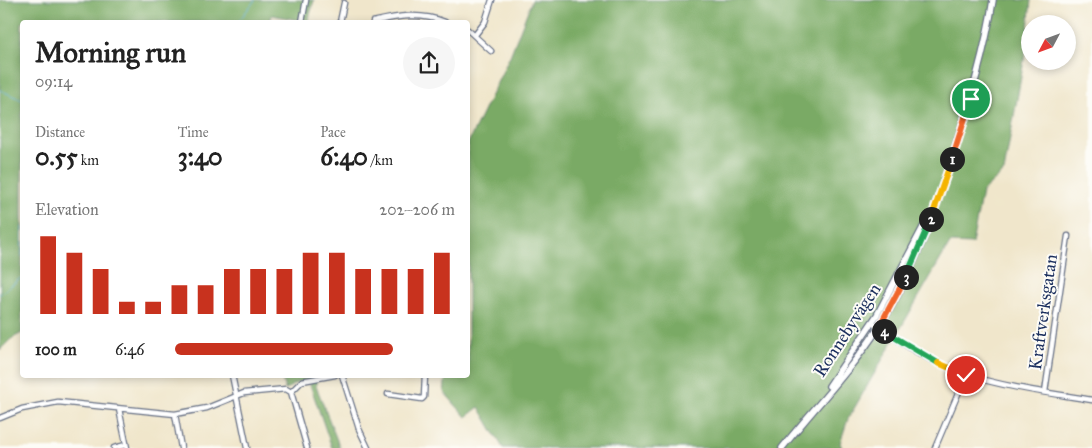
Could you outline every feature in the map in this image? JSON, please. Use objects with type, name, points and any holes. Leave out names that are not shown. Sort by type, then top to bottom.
[{"type":"main road","name":"Ronnebyvägen","points":[[782,448],[850,366],[879,327],[908,275],[942,188],[971,99],[993,0]]},
{"type":"main road","name":"Ronnebyvägen","points":[[815,407],[872,323],[896,282],[942,188]]},
{"type":"street","points":[[302,20],[306,0]]},
{"type":"street","points":[[474,35],[485,22],[492,0]]},
{"type":"street","points":[[340,20],[344,2]]},
{"type":"street","points":[[384,20],[410,15],[428,16],[439,20]]},
{"type":"street","points":[[470,32],[491,52]]},
{"type":"street","name":"Kraftverksgatan","points":[[1045,392],[1068,236]]},
{"type":"street","points":[[872,323],[916,352],[966,375],[1007,386],[1092,400]]},
{"type":"street","points":[[935,448],[966,375]]},
{"type":"street","points":[[233,378],[248,448]]},
{"type":"street","points":[[291,392],[302,381],[318,378]]},
{"type":"street","points":[[343,378],[359,429],[368,448]]},
{"type":"street","points":[[388,394],[422,399],[424,397],[425,378]]},
{"type":"street","points":[[0,418],[22,409],[58,402],[175,414],[207,408],[236,394],[286,390],[291,392]]},
{"type":"street","points":[[291,392],[307,448]]},
{"type":"street","points":[[114,448],[127,446],[119,409]]},
{"type":"street","points":[[175,414],[181,448]]},
{"type":"green space","points":[[0,0],[314,0],[309,20],[272,15],[271,20],[20,20],[20,334],[11,339],[0,350]]},
{"type":"green space","points":[[532,0],[1031,0],[1029,15],[1021,15],[1022,70],[1004,172],[982,192],[972,244],[950,243],[848,419],[840,443],[842,448],[503,448],[479,407],[466,417],[444,392],[446,378],[470,378],[470,139],[510,56]]},
{"type":"green space","points":[[282,378],[317,378],[316,386],[340,448],[332,448],[308,379],[296,383],[285,390]]},
{"type":"waterway","points":[[240,20],[255,0]]},
{"type":"waterway","points":[[0,90],[20,99]]},
{"type":"waterway","points":[[0,294],[20,279]]},
{"type":"route","points":[[966,375],[916,352],[879,327],[908,275],[933,215],[971,99]]}]
